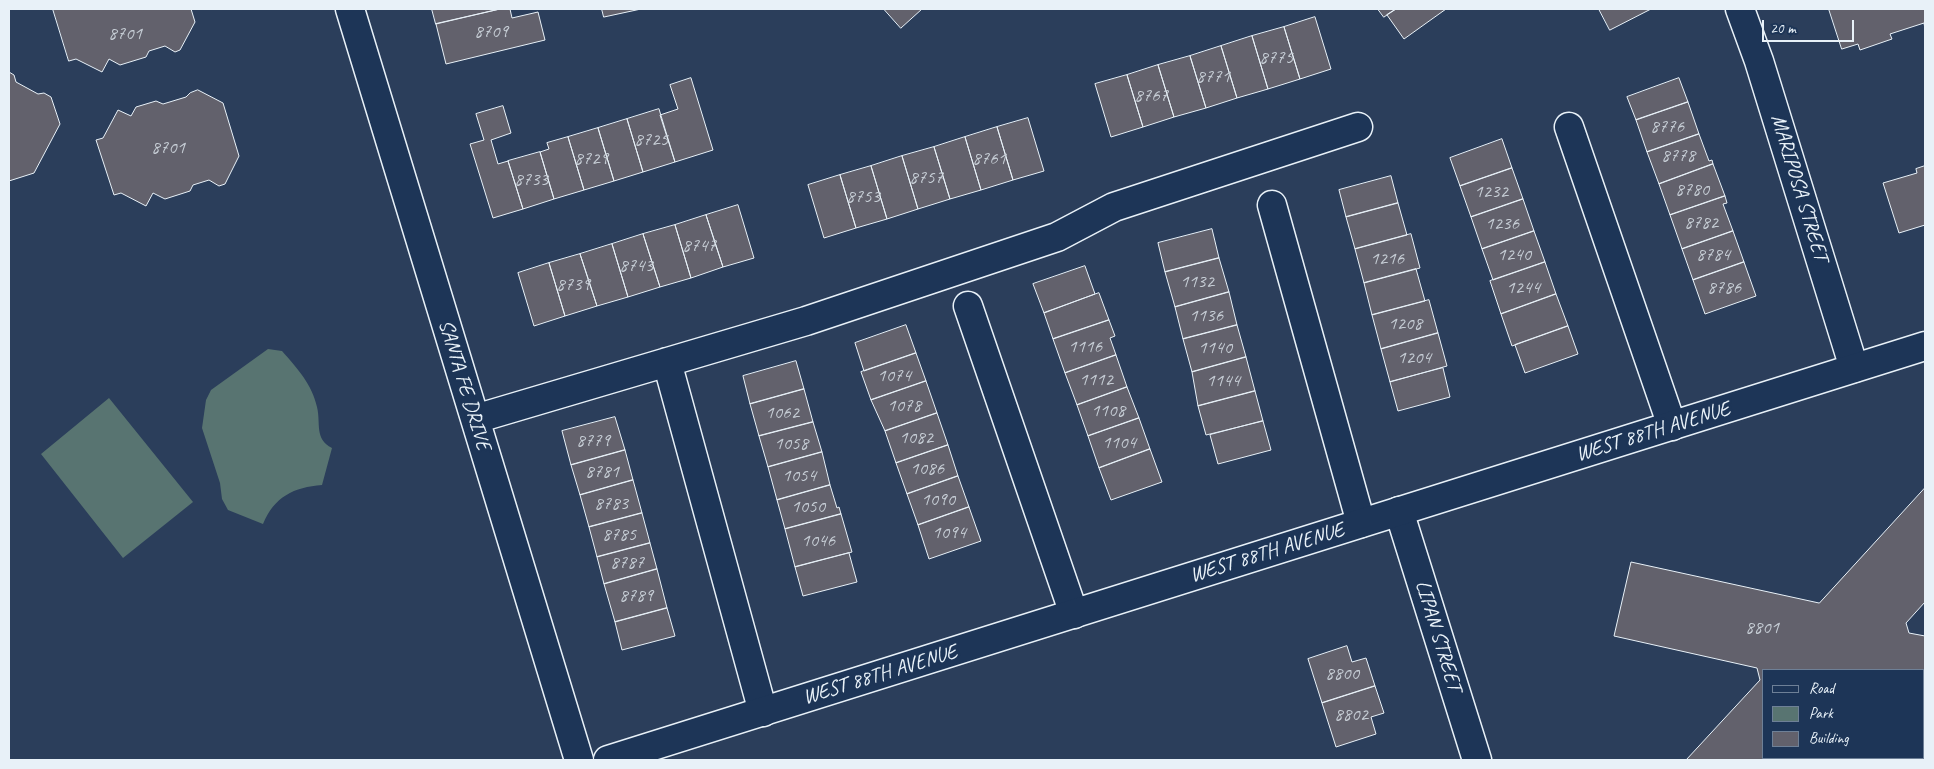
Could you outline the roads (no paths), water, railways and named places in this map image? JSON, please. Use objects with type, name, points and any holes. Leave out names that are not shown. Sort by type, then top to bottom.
[{"type":"street","name":"SANTA FE DRIVE","points":[[350,9],[579,760]]},
{"type":"street","name":"MARIPOSA STREET","points":[[1740,9],[1759,61],[1854,368]]},
{"type":"street","points":[[475,419],[806,321],[1056,237],[1114,206],[1358,127]]},
{"type":"street","points":[[1569,127],[1672,426]]},
{"type":"street","points":[[1272,205],[1361,524]]},
{"type":"street","points":[[968,306],[1074,614]]},
{"type":"street","name":"WEST 88TH AVENUE","points":[[608,760],[1925,346]]},
{"type":"street","points":[[667,362],[763,712]]},
{"type":"street","name":"LIPAN STREET","points":[[1399,511],[1476,760]]}]
